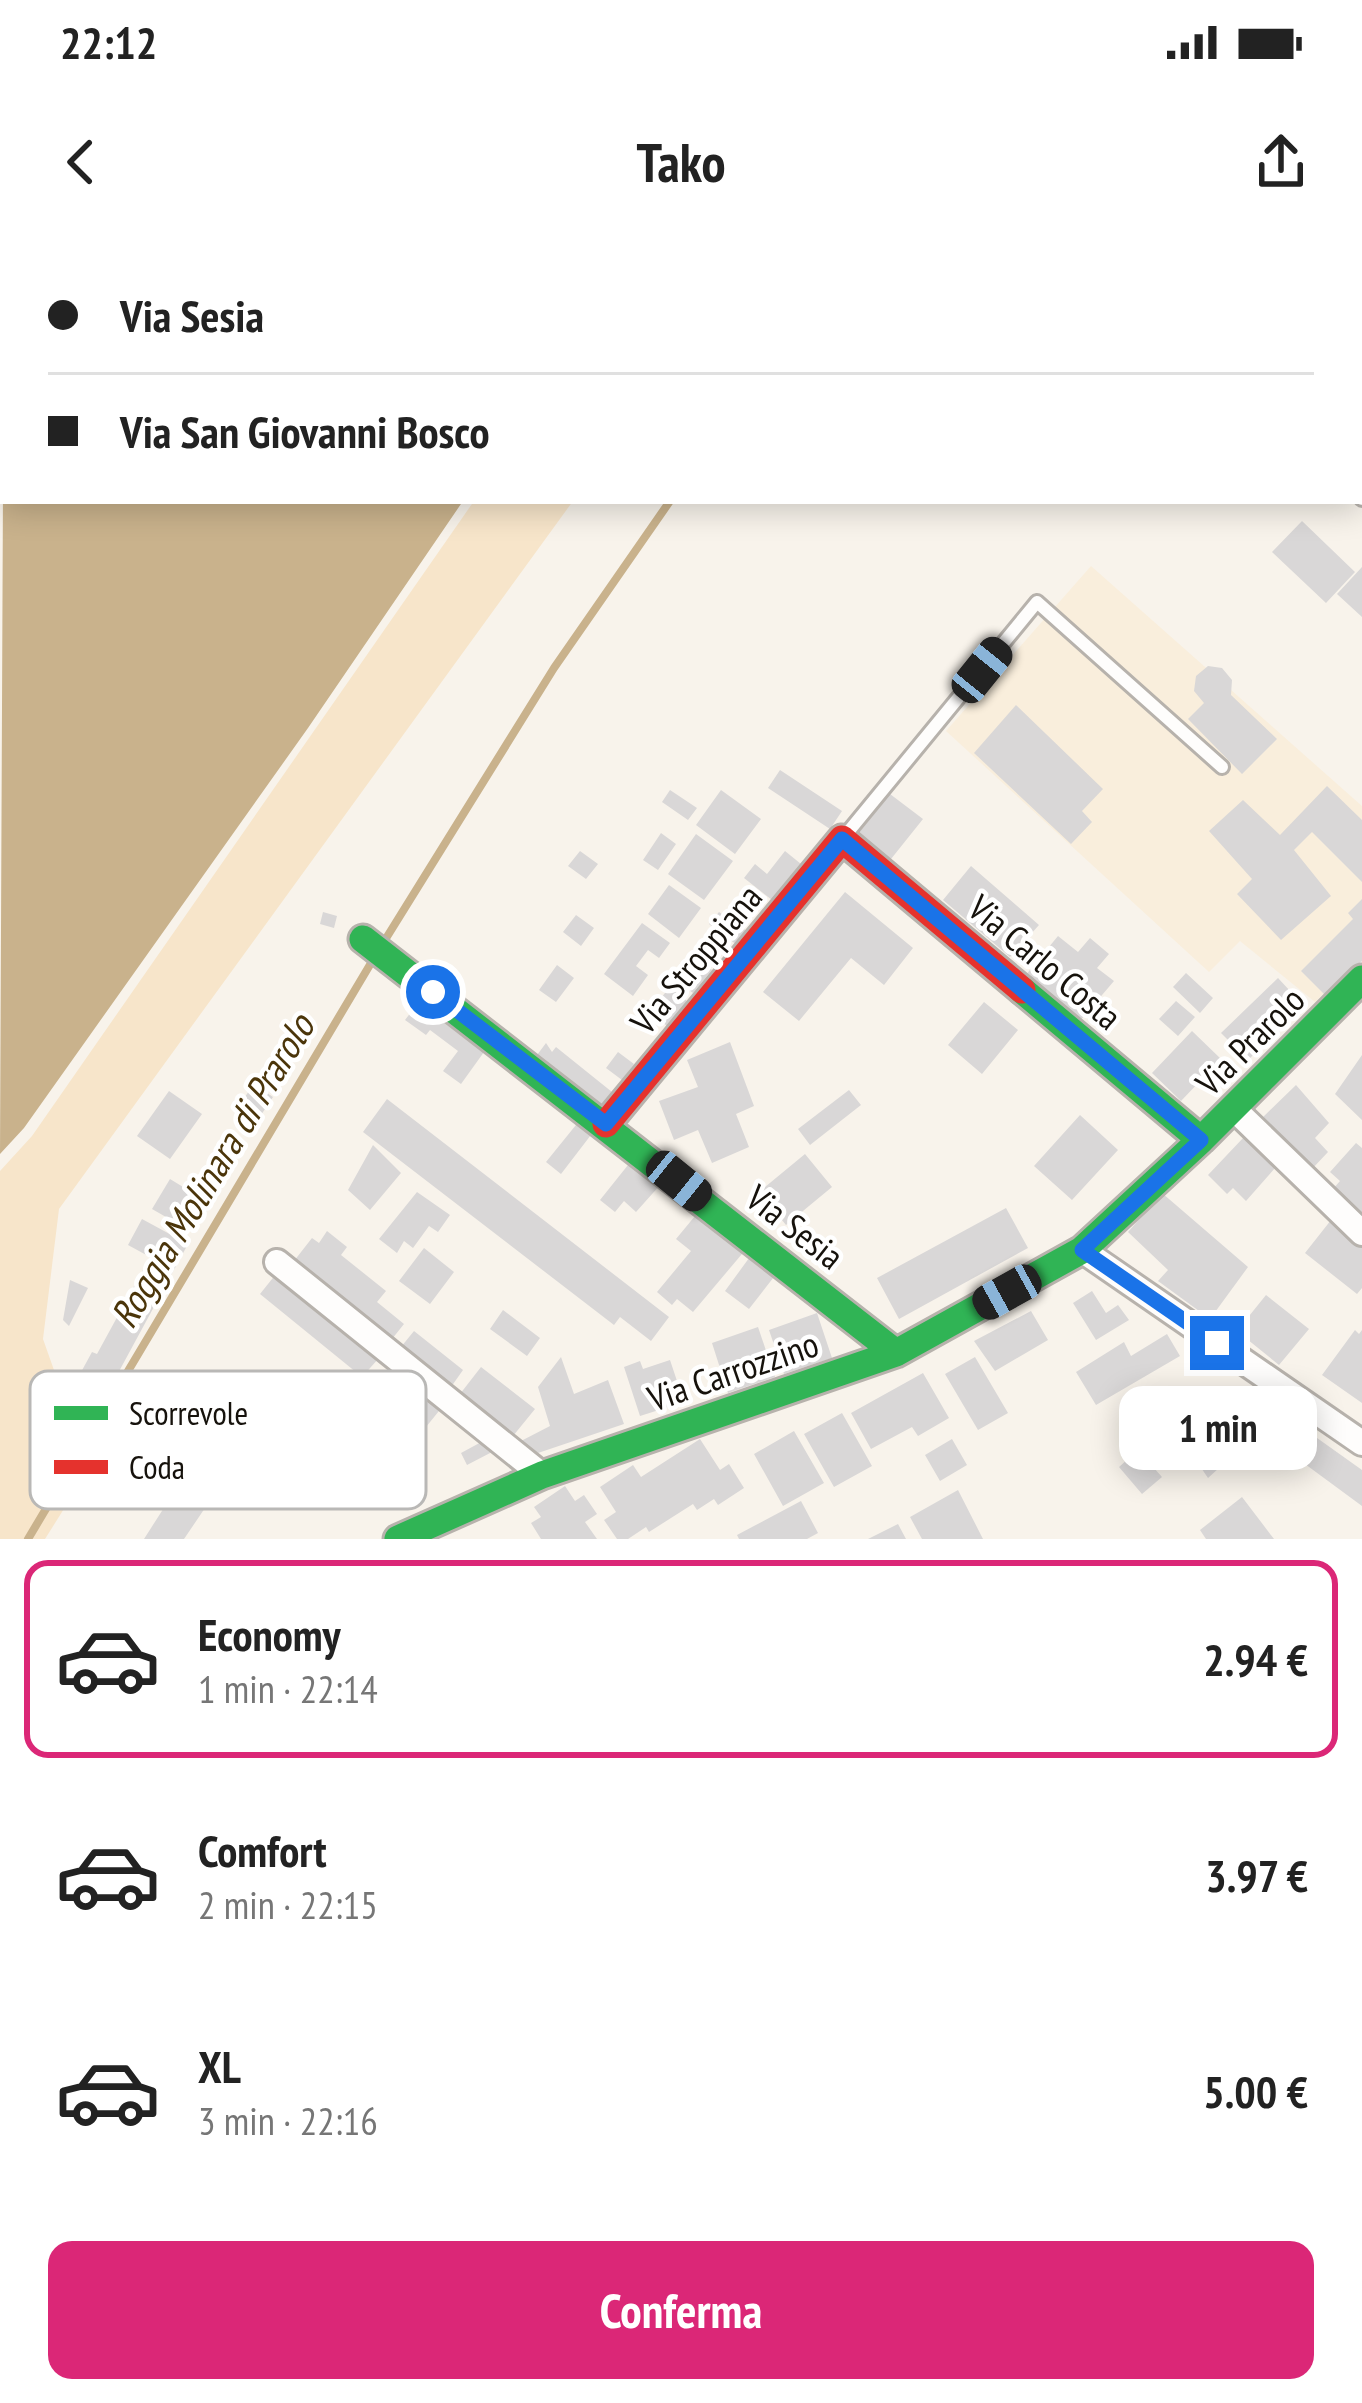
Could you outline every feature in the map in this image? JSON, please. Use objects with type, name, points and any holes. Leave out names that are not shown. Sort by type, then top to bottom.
[{"type":"street","name":"Via Stroppiana","points":[[606,1124],[842,839]]},
{"type":"street","name":"Via Carlo Costa","points":[[842,839],[1201,1140]]},
{"type":"street","name":"Via Sesia","points":[[364,939],[896,1353]]},
{"type":"street","name":"Via Prarolo","points":[[1082,1250],[1201,1140],[1362,979]]},
{"type":"street","points":[[1234,1108],[1362,1233]]},
{"type":"street","points":[[1082,1250],[1362,1443]]},
{"type":"street","name":"Via Carrozzino","points":[[398,1539],[542,1475],[896,1353],[1082,1250]]},
{"type":"street","points":[[277,1262],[413,1371]]},
{"type":"street","points":[[426,1382],[542,1475]]},
{"type":"lane","points":[[842,839],[1037,602],[1222,767]]},
{"type":"shaded area","points":[[3,504],[461,504],[308,728],[24,1128],[0,1154]]},
{"type":"shaded area","points":[[472,504],[571,504],[59,1209],[43,1339],[54,1371],[30,1371],[30,1509],[64,1509],[45,1539],[0,1539],[0,1171],[32,1136]]},
{"type":"shaded area","points":[[1091,566],[1362,806],[1362,955],[1315,1002],[1240,941],[1209,972],[946,731]]},
{"type":"building","points":[[1302,521],[1355,572],[1326,603],[1272,552]]},
{"type":"building","points":[[1362,567],[1362,617],[1337,594]]},
{"type":"building","points":[[1208,666],[1222,668],[1232,680],[1231,695],[1277,739],[1242,774],[1188,719],[1204,703],[1194,691],[1196,676]]},
{"type":"building","points":[[1016,705],[1103,789],[1082,811],[1092,822],[1071,844],[974,753]]},
{"type":"building","points":[[780,770],[842,811],[830,829],[768,788]]},
{"type":"building","points":[[1327,786],[1362,820],[1362,882],[1312,832],[1294,850],[1331,896],[1281,940],[1237,894],[1252,879],[1209,831],[1243,800],[1280,835]]},
{"type":"building","points":[[670,790],[697,808],[688,820],[662,802]]},
{"type":"building","points":[[721,790],[761,819],[735,854],[696,825]]},
{"type":"building","points":[[890,794],[923,819],[891,859],[858,834]]},
{"type":"building","points":[[661,833],[676,844],[658,870],[643,860]]},
{"type":"building","points":[[696,834],[733,861],[704,900],[668,874]]},
{"type":"building","points":[[580,851],[598,864],[586,879],[568,866]]},
{"type":"building","points":[[785,851],[801,864],[772,900],[744,878],[755,864],[767,874]]},
{"type":"building","points":[[971,866],[1039,925],[1010,957],[943,900]]},
{"type":"building","points":[[669,885],[701,908],[679,938],[648,914]]},
{"type":"building","points":[[845,892],[913,948],[884,985],[851,958],[799,1021],[763,992]]},
{"type":"building","points":[[1362,899],[1362,961],[1326,996],[1301,971],[1353,919],[1348,913]]},
{"type":"building","points":[[323,912],[337,916],[334,928],[320,924]]},
{"type":"building","points":[[719,912],[748,932],[737,945],[709,924]]},
{"type":"building","points":[[576,915],[594,928],[581,946],[563,932]]},
{"type":"building","points":[[642,923],[670,943],[659,958],[648,950],[636,966],[648,975],[633,996],[604,974]]},
{"type":"building","points":[[1058,936],[1078,952],[1090,938],[1109,954],[1097,968],[1114,981],[1079,1022],[1025,976]]},
{"type":"building","points":[[691,954],[712,970],[693,993],[673,978]]},
{"type":"building","points":[[557,965],[574,978],[556,1002],[539,990]]},
{"type":"building","points":[[1186,973],[1213,998],[1200,1013],[1173,987]]},
{"type":"building","points":[[1278,978],[1304,1006],[1248,1060],[1221,1033]]},
{"type":"building","points":[[670,987],[687,1001],[667,1026],[650,1011]]},
{"type":"building","points":[[1176,1001],[1195,1017],[1178,1036],[1159,1019]]},
{"type":"building","points":[[984,1002],[1018,1030],[982,1074],[948,1045]]},
{"type":"building","points":[[418,1003],[484,1052],[461,1084],[443,1071],[458,1051],[430,1030],[426,1035],[405,1020]]},
{"type":"building","points":[[1192,1031],[1221,1059],[1181,1101],[1152,1073]]},
{"type":"building","points":[[730,1042],[754,1106],[736,1114],[749,1147],[712,1163],[698,1130],[674,1140],[659,1101],[698,1087],[687,1060]]},
{"type":"building","points":[[546,1043],[552,1052],[556,1047],[612,1092],[598,1109],[537,1055]]},
{"type":"building","points":[[618,1052],[634,1064],[622,1080],[606,1068]]},
{"type":"building","points":[[1362,1055],[1362,1120],[1335,1094]]},
{"type":"building","points":[[254,1084],[273,1097],[261,1115],[242,1101]]},
{"type":"building","points":[[1296,1085],[1329,1123],[1315,1138],[1328,1152],[1311,1170],[1260,1120]]},
{"type":"building","points":[[849,1090],[861,1105],[810,1145],[798,1129]]},
{"type":"building","points":[[169,1091],[202,1114],[170,1159],[137,1136]]},
{"type":"building","points":[[387,1099],[669,1317],[651,1341],[620,1317],[614,1325],[363,1132]]},
{"type":"building","points":[[1080,1115],[1118,1150],[1072,1200],[1034,1166]]},
{"type":"building","points":[[580,1120],[594,1131],[561,1174],[546,1162]]},
{"type":"building","points":[[1244,1137],[1275,1168],[1246,1201],[1233,1188],[1227,1194],[1208,1175]]},
{"type":"building","points":[[1356,1143],[1362,1148],[1362,1219],[1332,1190],[1340,1181],[1330,1172]]},
{"type":"building","points":[[373,1145],[401,1173],[370,1210],[348,1190]]},
{"type":"building","points":[[805,1154],[832,1187],[786,1225],[759,1192]]},
{"type":"building","points":[[632,1160],[661,1184],[636,1212],[624,1201],[615,1212],[600,1200]]},
{"type":"building","points":[[170,1179],[211,1204],[194,1233],[152,1209]]},
{"type":"building","points":[[417,1192],[450,1215],[438,1232],[429,1226],[413,1248],[404,1241],[397,1253],[379,1239]]},
{"type":"building","points":[[1162,1193],[1248,1267],[1210,1319],[1158,1281],[1168,1270],[1128,1232]]},
{"type":"building","points":[[1006,1208],[1028,1248],[899,1319],[877,1278]]},
{"type":"building","points":[[700,1210],[747,1248],[693,1312],[677,1299],[672,1305],[657,1292],[691,1251],[676,1239]]},
{"type":"building","points":[[1335,1215],[1362,1237],[1362,1288],[1357,1294],[1305,1253]]},
{"type":"building","points":[[142,1219],[188,1244],[119,1371],[82,1371],[92,1352],[97,1354],[150,1257],[128,1245]]},
{"type":"building","points":[[327,1231],[347,1247],[341,1255],[386,1291],[377,1302],[404,1324],[392,1339],[294,1261],[312,1238],[319,1243]]},
{"type":"building","points":[[424,1248],[454,1272],[430,1304],[399,1281]]},
{"type":"building","points":[[752,1254],[777,1273],[749,1309],[725,1291]]},
{"type":"building","points":[[276,1274],[379,1358],[367,1371],[355,1371],[260,1294]]},
{"type":"building","points":[[70,1280],[88,1288],[69,1326],[63,1320]]},
{"type":"building","points":[[1092,1291],[1106,1313],[1118,1305],[1129,1320],[1096,1340],[1073,1303]]},
{"type":"building","points":[[1266,1295],[1309,1329],[1279,1365],[1237,1331]]},
{"type":"building","points":[[503,1310],[540,1338],[527,1356],[490,1329]]},
{"type":"building","points":[[1031,1311],[1048,1340],[995,1371],[974,1341]]},
{"type":"building","points":[[817,1313],[832,1358],[784,1374],[769,1330]]},
{"type":"building","points":[[758,1327],[775,1377],[728,1393],[712,1343]]},
{"type":"building","points":[[1355,1330],[1359,1334],[1362,1330],[1362,1403],[1322,1375]]},
{"type":"building","points":[[414,1331],[463,1370],[451,1387],[401,1347]]},
{"type":"building","points":[[1167,1334],[1180,1356],[1096,1405],[1076,1372],[1124,1342],[1131,1356]]},
{"type":"building","points":[[561,1357],[574,1394],[608,1380],[624,1424],[538,1453],[521,1441],[550,1426],[538,1387]]},
{"type":"building","points":[[975,1357],[1008,1413],[978,1430],[945,1374]]},
{"type":"building","points":[[670,1360],[684,1402],[640,1416],[624,1367],[640,1361],[643,1369]]},
{"type":"building","points":[[481,1367],[535,1409],[513,1436],[460,1394]]},
{"type":"building","points":[[923,1373],[949,1418],[918,1436],[912,1427],[871,1449],[851,1413]]},
{"type":"building","points":[[426,1392],[443,1406],[426,1427]]},
{"type":"building","points":[[1265,1401],[1362,1470],[1362,1506],[1260,1431],[1208,1478],[1193,1456]]},
{"type":"building","points":[[842,1413],[872,1466],[834,1487],[804,1434]]},
{"type":"building","points":[[794,1431],[824,1483],[783,1506],[754,1454]]},
{"type":"building","points":[[700,1439],[720,1470],[729,1464],[744,1488],[718,1505],[714,1499],[697,1510],[693,1504],[649,1532],[646,1527],[628,1539],[617,1539],[604,1520],[616,1512],[600,1487],[633,1465],[641,1477]]},
{"type":"building","points":[[952,1439],[967,1465],[940,1481],[925,1455]]},
{"type":"building","points":[[485,1440],[492,1452],[467,1465],[461,1453]]},
{"type":"building","points":[[1138,1450],[1162,1477],[1142,1494],[1119,1467]]},
{"type":"building","points":[[565,1486],[575,1501],[584,1495],[597,1514],[585,1522],[597,1539],[541,1539],[531,1523],[541,1517],[534,1507]]},
{"type":"building","points":[[958,1490],[983,1539],[922,1539],[910,1517]]},
{"type":"building","points":[[1242,1497],[1274,1539],[1206,1539],[1200,1530]]},
{"type":"building","points":[[801,1501],[818,1533],[807,1539],[739,1539],[737,1535]]},
{"type":"building","points":[[163,1509],[204,1509],[184,1539],[144,1539]]},
{"type":"building","points":[[898,1524],[906,1539],[868,1539]]},
{"type":"waterway","name":"Roggia Molinara di Prarolo","points":[[385,940],[554,668],[668,504]]},
{"type":"waterway","name":"Roggia Molinara di Prarolo","points":[[128,1371],[374,958]]},
{"type":"waterway","name":"Roggia Molinara di Prarolo","points":[[28,1539],[46,1509]]},
{"type":"traffic: fast","points":[[363,939],[896,1353]]},
{"type":"traffic: fast","points":[[398,1539],[542,1475],[896,1353],[1082,1250],[1201,1140],[1362,979]]},
{"type":"traffic: fast","points":[[1022,990],[1201,1140]]},
{"type":"traffic: jam","points":[[606,1124],[842,839],[1022,990]]},
{"type":"route","points":[[433,992],[606,1124],[842,839],[1201,1140],[1082,1250],[1217,1343]]}]
